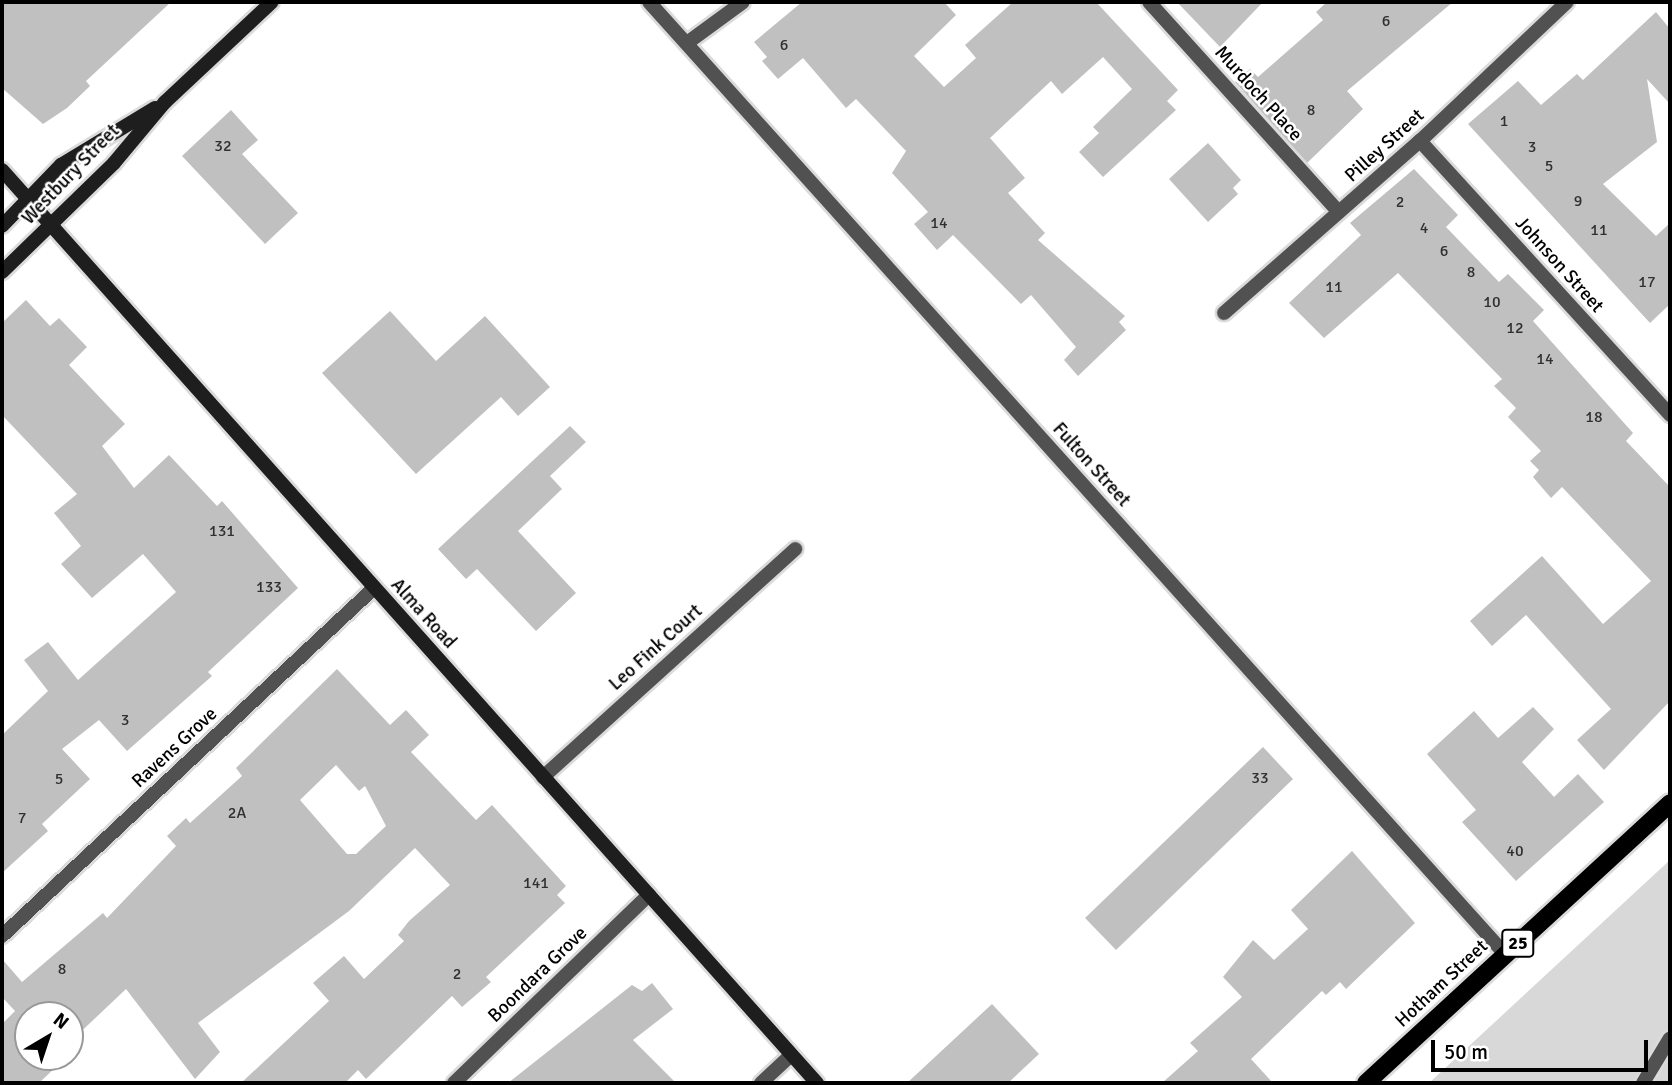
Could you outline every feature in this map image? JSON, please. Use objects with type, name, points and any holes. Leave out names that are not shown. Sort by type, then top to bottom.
[{"type":"main road","name":"Hotham Street","points":[[1366,1083],[1670,803]]},
{"type":"street","name":"Westbury Street","points":[[2,272],[114,163],[165,102],[272,2]]},
{"type":"street","name":"Fulton Street","points":[[649,2],[1505,954]]},
{"type":"street","points":[[687,43],[743,2]]},
{"type":"street","name":"Murdoch Place","points":[[1149,2],[1339,212]]},
{"type":"street","name":"Pilley Street","points":[[1224,313],[1420,141],[1567,2]]},
{"type":"street","name":"Westbury Street","points":[[2,226],[61,165],[165,102]]},
{"type":"street","name":"Johnson Street","points":[[1420,141],[1670,415]]},
{"type":"street","name":"Alma Road","points":[[2,170],[817,1083]]},
{"type":"street","name":"Leo Fink Court","points":[[543,777],[795,549]]},
{"type":"street","name":"Ravens Grove","points":[[2,936],[374,588]]},
{"type":"street","name":"Boondara Grove","points":[[454,1083],[649,895]]},
{"type":"street","points":[[1643,1083],[1670,1038]]},
{"type":"street","points":[[761,1083],[791,1055]]},
{"type":"shaded area","points":[[1670,860],[1670,1083],[1429,1083]]},
{"type":"building","points":[[2,2],[171,2],[86,81],[90,86],[67,108],[43,124],[2,88]]},
{"type":"building","points":[[802,2],[944,2],[956,15],[914,56],[944,87],[976,58],[965,45],[1013,2],[1096,2],[1178,90],[1167,101],[1176,110],[1103,177],[1079,152],[1099,133],[1093,127],[1132,89],[1103,57],[1062,94],[1051,81],[990,138],[1025,178],[1008,193],[1045,233],[1038,240],[1125,316],[1119,322],[1126,330],[1078,376],[1064,360],[1076,347],[1031,295],[1021,304],[953,235],[937,250],[914,224],[928,212],[892,173],[906,151],[856,99],[846,108],[803,58],[778,79],[762,61],[767,57],[754,42]]},
{"type":"building","points":[[1177,2],[1263,2],[1220,47]]},
{"type":"building","points":[[1327,2],[1453,2],[1347,91],[1363,109],[1307,163],[1235,82],[1250,69],[1258,77],[1323,20],[1316,12]]},
{"type":"building","points":[[1656,12],[1670,29],[1670,104],[1647,79],[1657,142],[1603,184],[1656,236],[1670,223],[1670,304],[1650,323],[1468,124],[1518,81],[1541,105],[1577,74],[1583,80]]},
{"type":"building","points":[[231,110],[258,140],[242,154],[298,213],[265,244],[182,156]]},
{"type":"building","points":[[1208,143],[1241,180],[1233,188],[1238,194],[1208,222],[1169,179]]},
{"type":"building","points":[[1414,169],[1458,215],[1446,227],[1499,282],[1508,274],[1544,310],[1533,321],[1633,433],[1626,441],[1670,487],[1670,701],[1604,770],[1577,740],[1611,709],[1526,615],[1492,646],[1470,621],[1542,556],[1603,624],[1651,581],[1562,487],[1551,498],[1533,477],[1539,470],[1530,461],[1541,451],[1508,417],[1516,408],[1494,386],[1502,379],[1398,273],[1324,338],[1289,303],[1361,235],[1350,223]]},
{"type":"building","points":[[26,300],[50,326],[59,318],[87,347],[69,365],[125,424],[102,446],[134,488],[169,455],[217,506],[222,501],[298,588],[208,672],[212,676],[127,751],[99,720],[62,749],[90,779],[42,824],[48,831],[2,873],[2,735],[48,691],[24,660],[48,642],[78,680],[176,592],[143,554],[92,598],[61,564],[81,546],[54,513],[77,494],[2,415],[2,323]]},
{"type":"building","points":[[390,311],[436,361],[485,316],[550,387],[518,416],[501,397],[416,474],[322,373]]},
{"type":"building","points":[[570,426],[586,442],[550,476],[562,489],[518,531],[576,593],[536,631],[477,569],[466,579],[438,549]]},
{"type":"building","points":[[337,669],[390,725],[406,710],[429,735],[411,752],[476,820],[492,805],[566,886],[557,895],[565,903],[486,977],[491,982],[462,1007],[452,996],[366,1079],[358,1070],[345,1083],[241,1083],[329,1001],[313,983],[344,956],[364,979],[404,941],[398,935],[409,921],[450,885],[415,848],[349,911],[198,1023],[220,1052],[195,1079],[126,989],[84,1029],[84,1001],[14,1001],[14,1010],[2,997],[2,959],[22,982],[103,913],[107,918],[176,846],[167,836],[186,818],[190,823],[242,776],[236,768]],"holes":[[[336,765],[359,791],[365,786],[386,826],[356,854],[347,854],[300,800]]]},
{"type":"building","points":[[1533,707],[1554,729],[1522,762],[1554,797],[1578,774],[1604,802],[1516,881],[1462,822],[1476,810],[1427,754],[1474,711],[1498,738]]},
{"type":"building","points":[[1263,747],[1293,779],[1116,950],[1085,918]]},
{"type":"building","points":[[1352,851],[1415,923],[1346,989],[1340,982],[1326,995],[1322,991],[1251,1059],[1273,1083],[1162,1083],[1198,1051],[1190,1043],[1242,997],[1223,977],[1253,940],[1274,960],[1308,929],[1291,910]]},
{"type":"building","points":[[652,983],[673,1009],[633,1040],[676,1083],[508,1083],[632,985],[642,991]]},
{"type":"building","points":[[992,1004],[1039,1054],[1008,1083],[907,1083]]},
{"type":"building","points":[[14,1012],[14,1071],[52,1071],[39,1083],[2,1083],[2,1024]]}]
